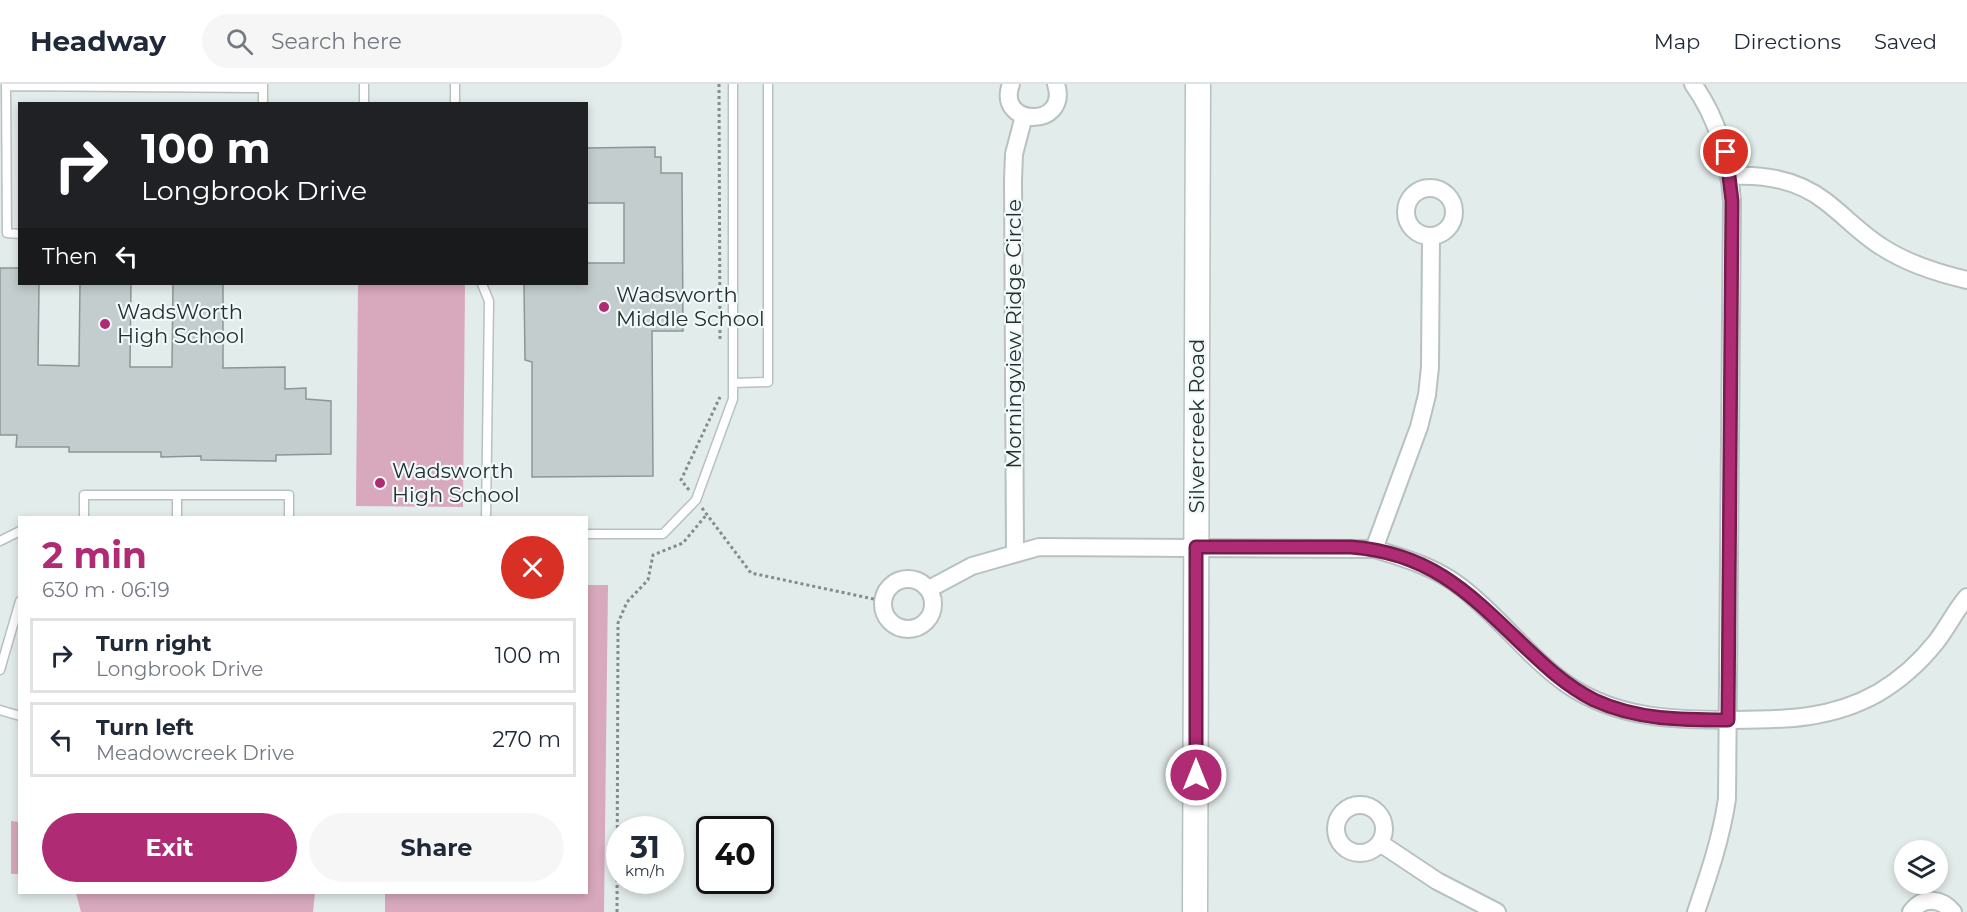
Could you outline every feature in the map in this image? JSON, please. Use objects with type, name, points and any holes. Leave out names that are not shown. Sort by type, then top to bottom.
[{"type":"street","points":[[1011,84],[1009,98],[1012,106],[1024,116],[1040,117],[1053,109],[1058,95],[1056,84]]},
{"type":"street","name":"Silvercreek Road","points":[[1195,912],[1198,84]]},
{"type":"street","points":[[1693,84],[1717,126],[1730,176],[1727,799],[1722,831],[1696,912]]},
{"type":"street","name":"Morningview Ridge Circle","points":[[1015,552],[1013,180],[1014,154],[1024,116]]},
{"type":"street","points":[[1730,176],[1765,176],[1808,190],[1824,200],[1883,248],[1930,270],[1967,280]]},
{"type":"street","points":[[1374,549],[1419,427],[1427,395],[1430,367],[1431,237]]},
{"type":"street","points":[[929,589],[972,566],[1015,552],[1048,547],[1374,549],[1416,562],[1460,586],[1569,686],[1620,710],[1647,717],[1675,720],[1810,717],[1834,712],[1864,700],[1899,678],[1918,662],[1967,597]]},
{"type":"street","points":[[1380,843],[1437,881],[1497,912]]},
{"type":"street","points":[[1911,912],[1918,904],[1932,900],[1947,906],[1953,912]]},
{"type":"lane","points":[[364,84],[364,102]]},
{"type":"lane","points":[[455,84],[455,102]]},
{"type":"lane","points":[[588,534],[663,534],[696,500],[733,399],[732,84]]},
{"type":"lane","points":[[733,383],[768,382],[768,84]]},
{"type":"lane","points":[[18,234],[7,233],[6,85],[263,86],[263,102]]},
{"type":"lane","points":[[482,285],[489,301],[486,516]]},
{"type":"lane","points":[[84,516],[84,495],[289,495],[290,516]]},
{"type":"lane","points":[[177,495],[177,516]]},
{"type":"lane","points":[[0,541],[18,532]]},
{"type":"lane","points":[[0,670],[18,608]]},
{"type":"lane","points":[[0,710],[18,715]]},
{"type":"path","points":[[617,912],[618,623],[627,602],[648,580],[653,555],[682,543],[707,514]]},
{"type":"shaded area","points":[[358,285],[465,285],[463,507],[356,506]]},
{"type":"shaded area","points":[[588,585],[608,585],[604,912],[385,912],[385,894],[588,894]]},
{"type":"shaded area","points":[[11,821],[18,822],[18,874],[11,874]]},
{"type":"shaded area","points":[[76,894],[315,894],[313,912],[81,912]]},
{"type":"building","name":"Wadsworth Middle School","points":[[655,147],[655,157],[661,157],[661,173],[682,173],[683,331],[652,331],[653,476],[532,477],[532,362],[525,360],[524,285],[588,285],[588,263],[624,263],[624,203],[588,203],[588,148]]},
{"type":"building","name":"WadsWorth High School","points":[[0,268],[18,268],[18,285],[39,285],[38,365],[79,366],[80,285],[131,285],[130,367],[172,367],[173,285],[223,285],[223,368],[285,367],[285,389],[306,388],[306,399],[331,401],[331,454],[276,455],[276,461],[201,460],[201,456],[161,457],[161,452],[69,452],[69,447],[16,447],[17,435],[0,435]]},
{"type":"place","name":"Wadsworth Middle School","points":[[604,307]]},
{"type":"place","name":"WadsWorth High School","points":[[105,324]]},
{"type":"place","name":"Wadsworth High School","points":[[380,483]]},
{"type":"route","points":[[1196,775],[1196,547],[1351,547],[1374,549],[1407,558],[1433,569],[1460,586],[1547,668],[1569,686],[1594,699],[1620,710],[1647,717],[1675,720],[1728,720],[1732,201],[1726,152]]}]
